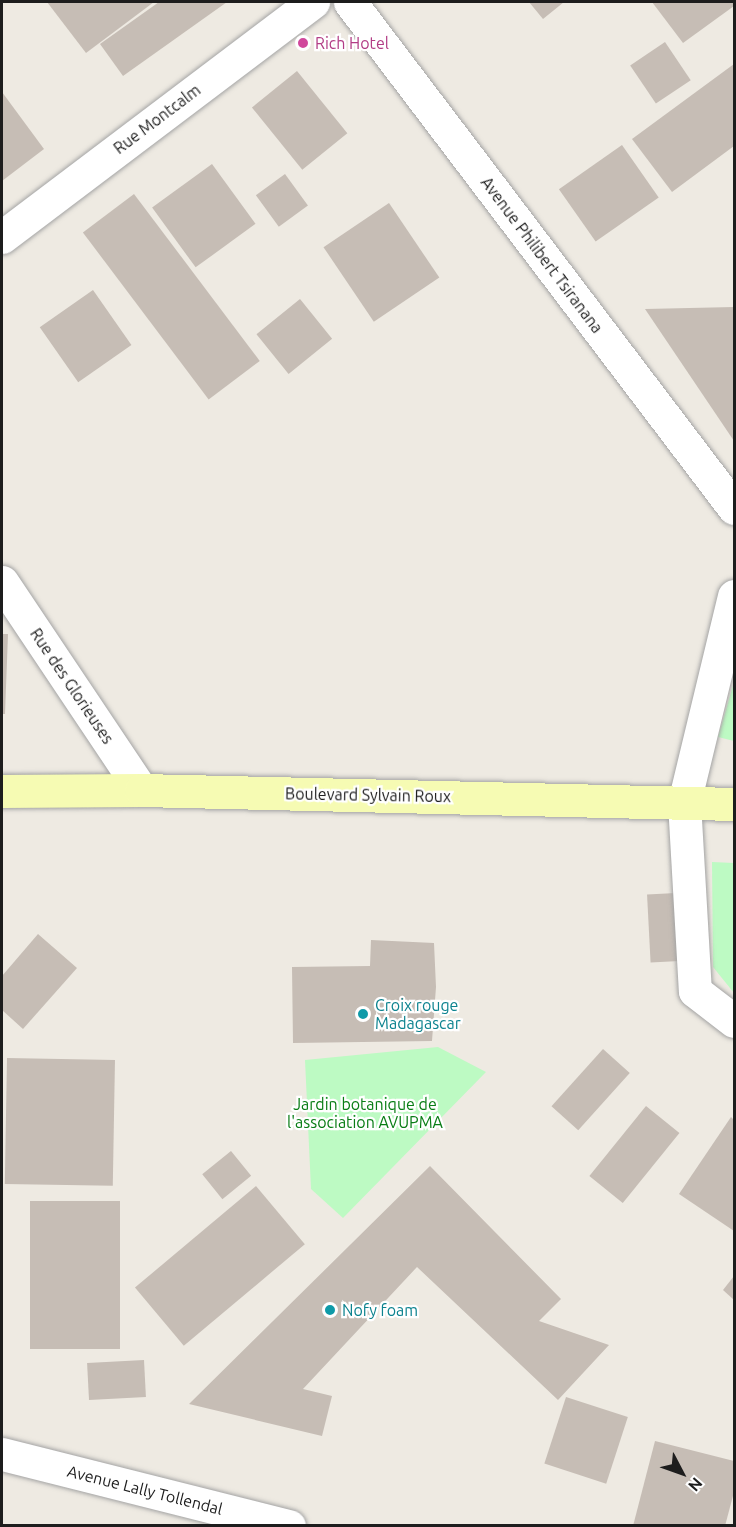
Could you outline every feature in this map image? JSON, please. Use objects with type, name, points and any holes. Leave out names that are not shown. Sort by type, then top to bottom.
[{"type":"main road","name":"Boulevard Sylvain Roux","points":[[2,791],[141,790],[735,804]]},
{"type":"street","name":"Rue Montcalm","points":[[2,237],[314,2]]},
{"type":"street","name":"Avenue Philibert Tsiranana","points":[[350,2],[735,508]]},
{"type":"street","name":"Rue des Glorieuses","points":[[2,582],[141,790]]},
{"type":"street","points":[[735,596],[684,802],[696,991],[735,1021]]},
{"type":"street","name":"Avenue Lally Tollendal","points":[[2,1454],[289,1526]]},
{"type":"green space","points":[[734,682],[734,741],[718,737]]},
{"type":"green space","points":[[712,862],[734,863],[734,993],[713,967]]},
{"type":"green space","name":"Jardin botanique de l'association AVUPMA","points":[[438,1047],[486,1072],[343,1218],[311,1189],[305,1060]]},
{"type":"building","points":[[47,2],[154,2],[86,53]]},
{"type":"building","points":[[159,2],[227,2],[123,76],[100,44]]},
{"type":"building","points":[[529,2],[564,2],[543,19]]},
{"type":"building","points":[[652,2],[734,2],[734,6],[683,43]]},
{"type":"building","points":[[665,42],[691,80],[656,104],[630,65]]},
{"type":"building","points":[[734,64],[734,146],[672,192],[632,139]]},
{"type":"building","points":[[297,71],[347,133],[302,170],[252,108]]},
{"type":"building","points":[[2,92],[44,149],[2,181]]},
{"type":"building","points":[[622,145],[659,197],[596,242],[559,189]]},
{"type":"building","points":[[212,164],[255,224],[196,267],[152,207]]},
{"type":"building","points":[[285,174],[308,206],[279,227],[256,195]]},
{"type":"building","points":[[134,194],[260,361],[209,399],[83,233]]},
{"type":"building","points":[[389,203],[439,278],[374,322],[324,247]]},
{"type":"building","points":[[93,290],[131,345],[78,382],[40,327]]},
{"type":"building","points":[[300,299],[332,339],[289,374],[256,334]]},
{"type":"building","points":[[734,307],[734,441],[645,309]]},
{"type":"building","points":[[2,634],[8,634],[5,714],[2,714]]},
{"type":"building","points":[[676,893],[680,961],[651,962],[647,895]]},
{"type":"building","points":[[38,934],[77,968],[23,1029],[2,1010],[2,976]]},
{"type":"building","name":"Croix rouge Madagascar","points":[[371,940],[434,943],[436,987],[432,1041],[293,1043],[292,967],[370,966]]},
{"type":"building","points":[[603,1049],[630,1073],[578,1130],[551,1106]]},
{"type":"building","points":[[7,1058],[115,1060],[113,1186],[5,1184]]},
{"type":"building","points":[[646,1106],[679,1133],[623,1203],[589,1176]]},
{"type":"building","points":[[731,1117],[734,1120],[734,1231],[679,1194]]},
{"type":"building","points":[[231,1151],[251,1176],[222,1199],[202,1174]]},
{"type":"building","name":"Nofy foam","points":[[430,1166],[561,1299],[539,1321],[609,1345],[558,1400],[417,1267],[303,1389],[332,1396],[322,1436],[189,1404]]},
{"type":"building","points":[[256,1186],[305,1244],[184,1346],[135,1288]]},
{"type":"building","points":[[30,1201],[120,1201],[120,1349],[30,1349]]},
{"type":"building","points":[[734,1276],[734,1300],[723,1290]]},
{"type":"building","points":[[144,1360],[146,1397],[89,1400],[87,1363]]},
{"type":"building","points":[[566,1397],[628,1417],[606,1484],[544,1464]]},
{"type":"building","points":[[655,1441],[734,1461],[734,1492],[725,1526],[633,1526]]},
{"type":"place","name":"Rich Hotel","points":[[303,43]]},
{"type":"place","name":"Croix rouge Madagascar","points":[[363,1014]]},
{"type":"place","name":"Nofy foam","points":[[330,1310]]}]
